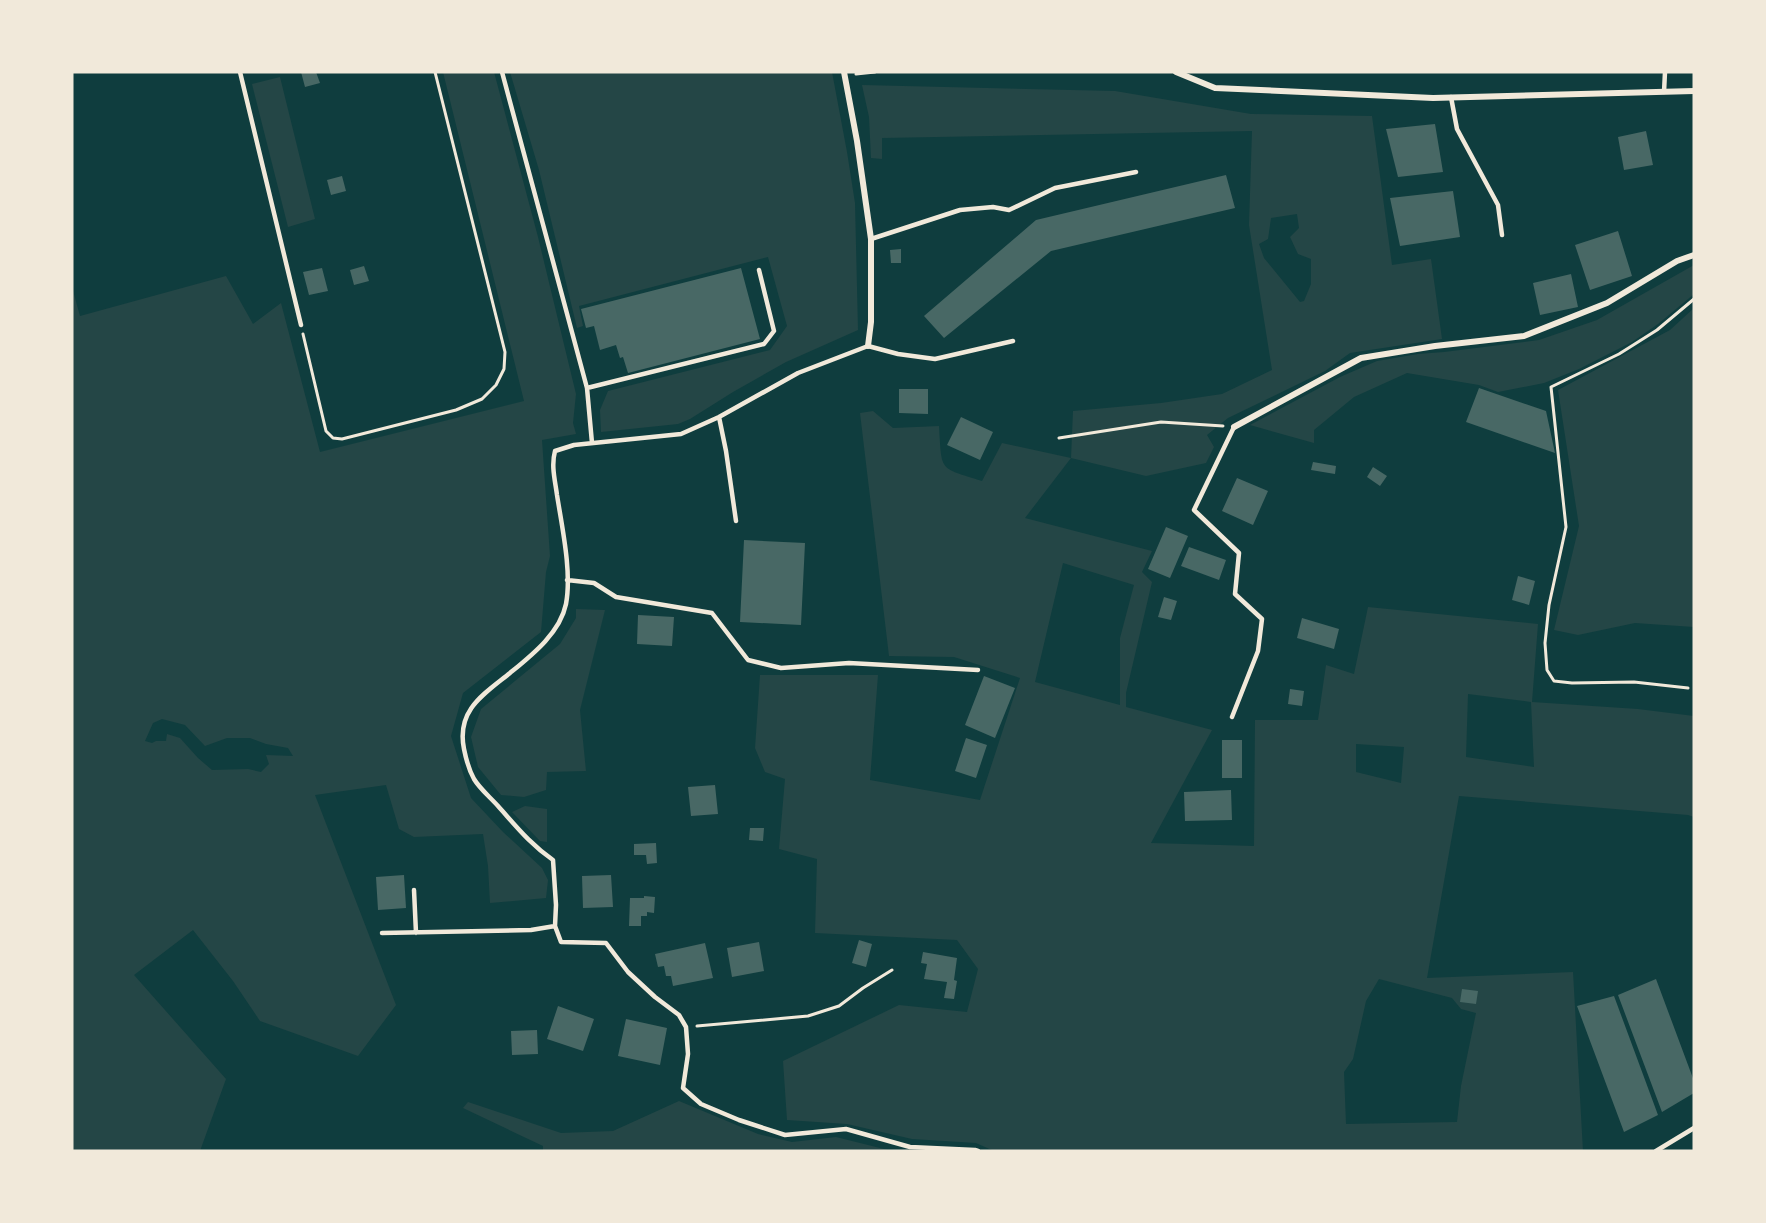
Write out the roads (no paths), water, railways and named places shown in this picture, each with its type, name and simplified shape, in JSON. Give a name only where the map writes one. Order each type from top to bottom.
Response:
[{"type":"street","points":[[1176,72],[1215,88],[1451,98],[1694,91]]},
{"type":"street","points":[[845,74],[871,240],[871,322],[868,346]]},
{"type":"street","points":[[1234,427],[1360,358],[1435,346],[1524,336],[1606,303],[1677,261],[1694,255]]},
{"type":"lane","points":[[240,72],[301,325]]},
{"type":"lane","points":[[502,72],[587,388],[592,443]]},
{"type":"lane","points":[[1664,92],[1665,72]]},
{"type":"lane","points":[[1451,98],[1457,129],[1498,206],[1502,235]]},
{"type":"lane","points":[[871,240],[960,210],[993,207],[1009,210],[1055,188],[1136,172]]},
{"type":"lane","points":[[587,388],[764,344],[774,331],[759,270]]},
{"type":"lane","points":[[978,1151],[975,1149],[910,1147],[846,1129],[785,1135],[701,1104],[683,1088],[688,1053],[687,1027],[679,1015],[628,972],[606,943],[561,942],[555,926],[553,860],[522,835],[473,778],[462,739],[470,709],[478,698],[547,638],[559,622],[566,604],[564,540],[553,465],[555,451],[564,447],[592,443],[681,434],[719,417],[798,373],[868,346],[898,354],[935,359],[1013,341]]},
{"type":"lane","points":[[719,417],[734,495],[736,521]]},
{"type":"lane","points":[[1232,717],[1258,651],[1262,619],[1235,594],[1239,553],[1194,510],[1234,427]]},
{"type":"lane","points":[[567,580],[594,583],[616,597],[711,613],[748,660],[782,668],[849,663],[978,669]]},
{"type":"lane","points":[[414,890],[416,933]]},
{"type":"lane","points":[[382,933],[531,930],[555,926]]},
{"type":"lane","points":[[1656,1151],[1694,1128]]}]
